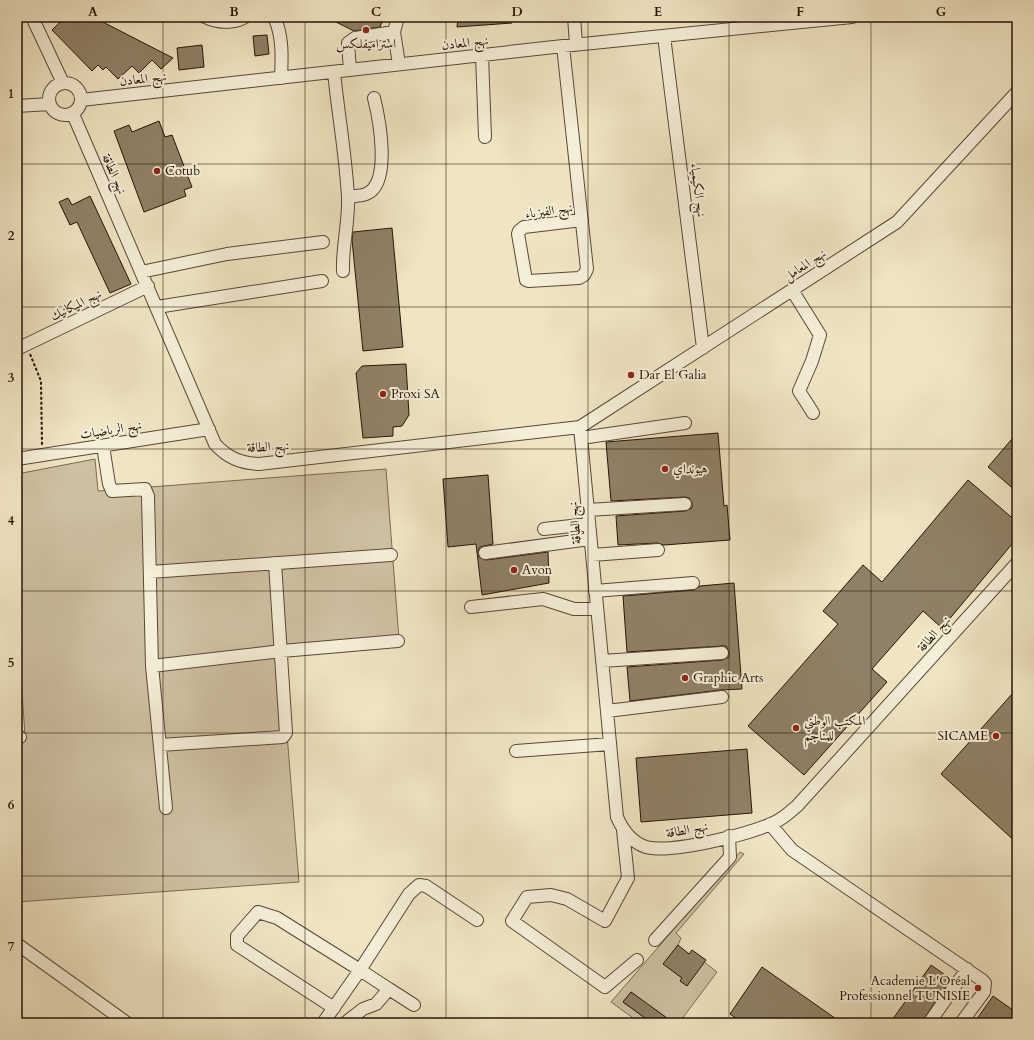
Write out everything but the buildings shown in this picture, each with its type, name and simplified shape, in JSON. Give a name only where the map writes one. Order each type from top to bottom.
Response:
[{"type":"street","points":[[32,17],[63,83]]},
{"type":"street","points":[[205,17],[224,22],[240,20],[245,17]]},
{"type":"street","points":[[274,17],[278,25],[282,59],[281,78]]},
{"type":"street","points":[[398,17],[394,32],[398,64]]},
{"type":"street","points":[[574,17],[576,44]]},
{"type":"street","name":"نهج المعادن","points":[[81,100],[576,44],[852,17]]},
{"type":"street","points":[[350,70],[348,43],[350,40],[394,32]]},
{"type":"street","name":"نهج الكيمياء","points":[[664,36],[703,348]]},
{"type":"street","name":"نهج الفيزياء","points":[[563,46],[582,220],[587,269],[584,275],[579,278],[529,282],[526,280],[518,234],[519,230],[524,227],[582,220]]},
{"type":"street","points":[[482,55],[485,137]]},
{"type":"street","points":[[334,72],[348,197],[347,224],[342,252],[343,271]]},
{"type":"street","points":[[63,83],[74,86],[79,90],[81,100],[77,111],[64,116],[59,115],[54,111],[49,99],[53,89],[63,83]]},
{"type":"street","name":"نهج المعامل","points":[[580,432],[703,348],[906,214],[1017,92]]},
{"type":"street","points":[[348,197],[367,194],[375,188],[381,171],[381,128],[374,98]]},
{"type":"street","points":[[17,106],[50,104]]},
{"type":"street","name":"نهج الطاقة","points":[[72,114],[148,286],[215,444],[222,452],[243,463],[259,464],[580,432],[617,817],[623,830],[633,840],[646,847],[661,849],[676,848],[756,830],[770,824],[797,806],[1017,563]]},
{"type":"street","points":[[141,272],[227,254],[323,242]]},
{"type":"street","points":[[157,307],[322,280]]},
{"type":"street","name":"نهج الميكانيك","points":[[21,347],[148,286]]},
{"type":"street","points":[[792,290],[820,335],[812,361],[799,391],[813,412]]},
{"type":"street","points":[[580,432],[685,423]]},
{"type":"street","name":"نهج الرياضيات","points":[[17,459],[209,429]]},
{"type":"street","points":[[103,446],[109,484],[112,491],[145,488],[148,496],[152,666],[166,808]]},
{"type":"street","points":[[588,510],[685,504]]},
{"type":"street","points":[[544,529],[589,524]]},
{"type":"street","points":[[485,552],[590,539]]},
{"type":"street","points":[[592,555],[658,550]]},
{"type":"street","points":[[150,572],[391,555]]},
{"type":"street","points":[[160,745],[283,737],[286,733],[287,725],[275,563]]},
{"type":"street","points":[[595,591],[693,583]]},
{"type":"street","points":[[470,607],[543,599],[574,609],[597,609]]},
{"type":"street","points":[[152,666],[282,651],[398,641]]},
{"type":"street","points":[[602,661],[722,653]]},
{"type":"street","points":[[607,711],[722,697]]},
{"type":"street","points":[[516,751],[610,744]]},
{"type":"street","points":[[770,824],[792,850],[982,980],[985,987],[961,1023]]},
{"type":"street","points":[[623,830],[628,878],[606,921],[567,899],[551,895],[527,897],[512,921],[605,987],[637,960]]},
{"type":"street","points":[[655,940],[730,857],[729,836]]},
{"type":"street","points":[[322,1023],[360,970],[409,894],[419,885],[426,886],[477,920]]},
{"type":"street","points":[[334,1008],[237,946],[237,936],[258,912],[277,918],[414,1005]]},
{"type":"street","points":[[17,944],[127,1023]]},
{"type":"street","points":[[929,1023],[966,969]]},
{"type":"street","points":[[345,1023],[362,1009],[376,1004],[389,989]]},
{"type":"path","points":[[21,347],[41,381],[42,455]]},
{"type":"shaded area","points":[[95,459],[98,491],[386,469],[399,639],[280,648],[299,882],[17,902],[17,770],[19,770],[17,744],[25,735],[17,622],[17,474]]},
{"type":"shaded area","points":[[740,852],[744,854],[676,933],[681,938],[678,945],[664,964],[682,978],[704,962],[717,972],[679,1023],[672,1023],[631,992],[623,1002],[652,1023],[640,1023],[611,1002]]},
{"type":"place","name":"استراميفلكس","points":[[366,30]]},
{"type":"place","name":"Cotub","points":[[157,171]]},
{"type":"place","name":"Dar El Galia","points":[[631,375]]},
{"type":"place","name":"Proxi SA","points":[[383,394]]},
{"type":"place","name":"هيونداي","points":[[665,469]]},
{"type":"place","name":"Avon","points":[[514,570]]},
{"type":"place","name":"Graphic Arts","points":[[685,678]]},
{"type":"place","name":"المكتب الوطني للمناجم","points":[[796,728]]},
{"type":"place","name":"SICAME","points":[[996,736]]},
{"type":"place","name":"Academie L'Oréal Professionnel TUNISIE","points":[[978,988]]}]
